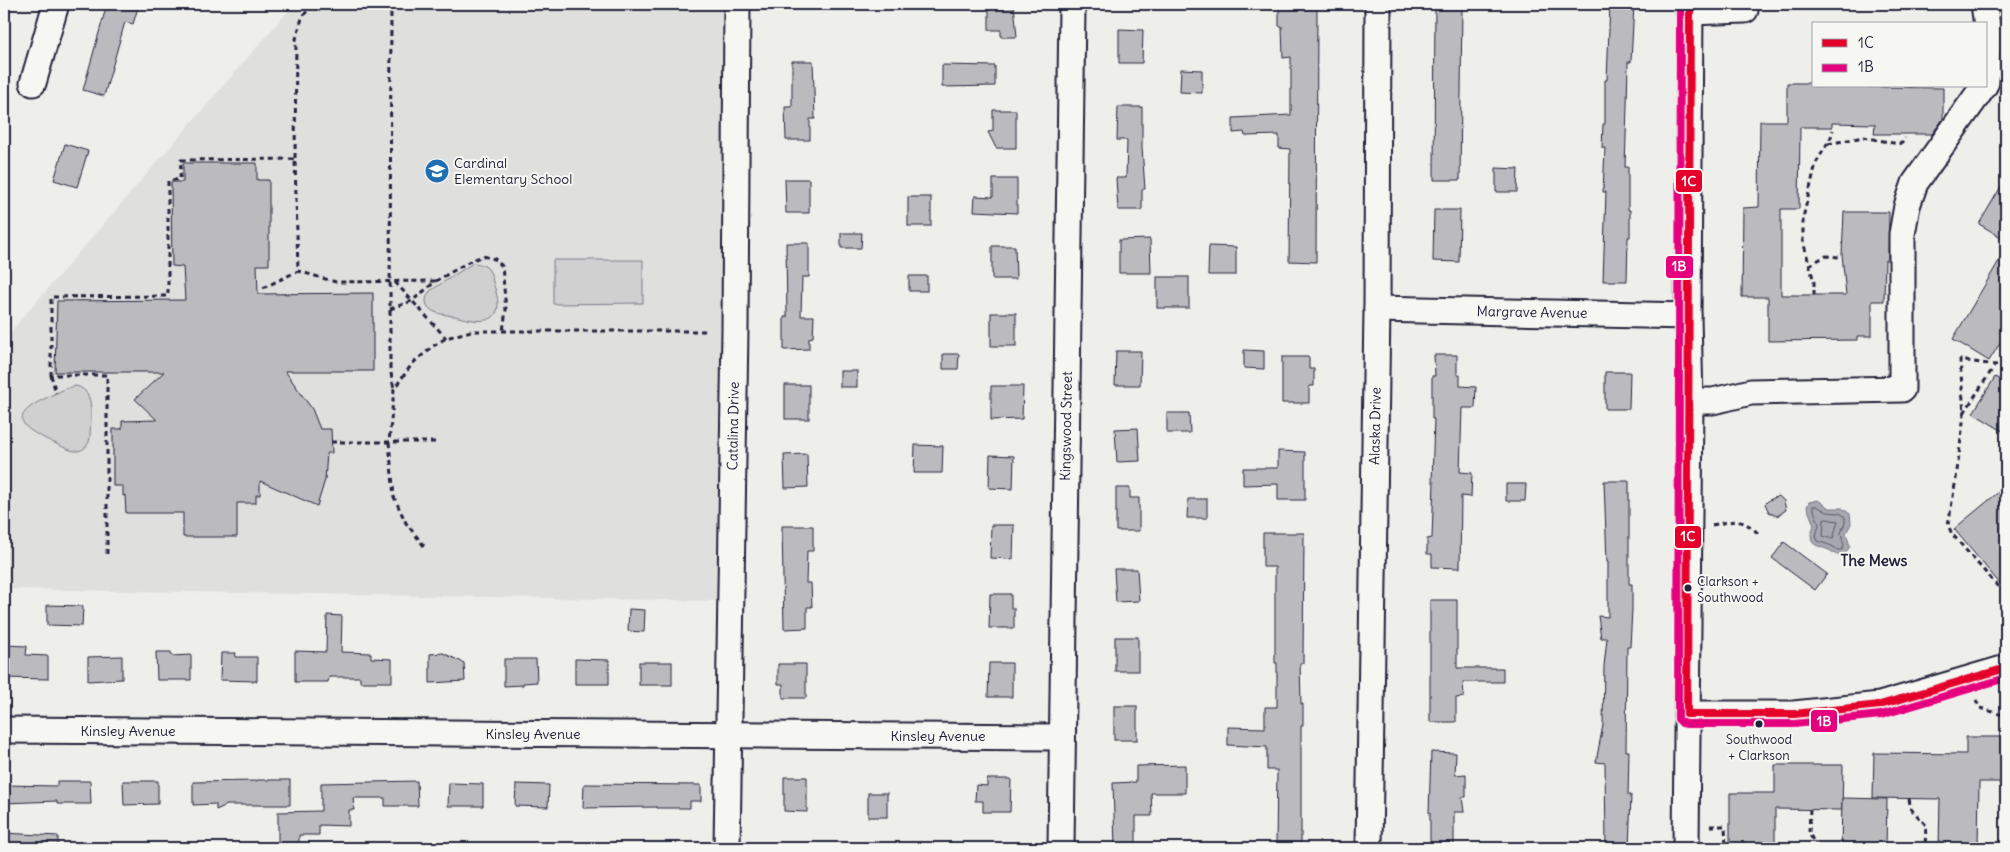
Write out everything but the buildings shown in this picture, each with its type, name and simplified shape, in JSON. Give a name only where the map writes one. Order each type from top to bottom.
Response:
[{"type":"street","points":[[32,84],[56,4]]},
{"type":"street","name":"Catalina Drive","points":[[727,848],[727,735],[735,336],[737,4]]},
{"type":"street","name":"Kingswood Street","points":[[1061,848],[1071,4]]},
{"type":"street","name":"Alaska Drive","points":[[1369,848],[1377,308],[1378,4]]},
{"type":"street","points":[[1686,848],[1690,401],[1688,316],[1690,8],[1745,10],[1745,4]]},
{"type":"street","points":[[1984,4],[1986,22]]},
{"type":"street","points":[[1690,401],[1713,401],[1751,392],[1902,390],[1902,234],[1907,206],[1915,183],[1983,88]]},
{"type":"street","name":"Margrave Avenue","points":[[1377,308],[1688,316]]},
{"type":"street","points":[[1686,714],[1794,714],[1880,705],[2006,668]]},
{"type":"street","name":"Kinsley Avenue","points":[[4,730],[1062,737]]},
{"type":"path","points":[[298,271],[295,159],[296,39],[302,18],[312,4]]},
{"type":"path","points":[[391,4],[390,368],[394,389],[389,442],[394,497],[406,523],[424,546]]},
{"type":"path","points":[[1814,295],[1814,282],[1803,241],[1803,218],[1816,163],[1833,130]]},
{"type":"path","points":[[1827,144],[1839,143],[1856,137],[1898,144],[1902,143],[1905,138]]},
{"type":"path","points":[[56,393],[51,375],[51,297],[168,296],[168,182],[180,179],[180,160],[295,159]]},
{"type":"path","points":[[390,309],[412,301],[436,282],[470,261],[483,256],[496,258],[502,266],[506,310],[503,331]]},
{"type":"path","points":[[1809,265],[1826,256],[1839,257]]},
{"type":"path","points":[[263,288],[298,271],[336,282],[436,282]]},
{"type":"path","points":[[395,282],[446,338]]},
{"type":"path","points":[[394,389],[417,359],[446,338],[471,332],[708,331]]},
{"type":"path","points":[[2006,364],[1995,365],[1960,360],[1964,414],[1948,525],[1952,534],[2006,596]]},
{"type":"path","points":[[1964,414],[1995,365]]},
{"type":"path","points":[[51,375],[107,375],[107,554]]},
{"type":"path","points":[[331,442],[436,442]]},
{"type":"path","points":[[1712,525],[1742,521],[1761,536]]},
{"type":"path","points":[[1975,698],[1980,708],[2006,716]]},
{"type":"path","points":[[2000,782],[2006,796]]},
{"type":"path","points":[[1909,799],[1911,809],[1926,825],[1925,848]]},
{"type":"path","points":[[1810,809],[1809,833],[1817,848]]},
{"type":"path","points":[[1710,826],[1726,826],[1726,848]]},
{"type":"shaded area","name":"Cardinal Elementary School","points":[[294,4],[728,4],[720,601],[4,589],[4,339]]},
{"type":"shaded area","points":[[553,260],[643,260],[643,303],[553,304]]},
{"type":"shaded area","points":[[473,263],[485,266],[491,274],[498,301],[497,312],[493,317],[488,320],[474,320],[441,314],[429,308],[426,300],[430,291]]},
{"type":"shaded area","points":[[76,386],[83,389],[87,394],[91,408],[89,442],[83,449],[78,451],[65,448],[42,437],[27,428],[22,418],[25,412],[32,406],[60,391]]},
{"type":"water","points":[[1818,500],[1829,508],[1842,508],[1850,514],[1851,524],[1846,533],[1850,546],[1845,554],[1838,556],[1812,541],[1814,525],[1807,507],[1809,502]]},
{"type":"transit line","name":"1B","points":[[1680,4],[1678,719],[1682,723],[1687,724],[1794,724],[1881,715],[2006,678]]},
{"type":"transit line","name":"1C","points":[[1687,714],[1690,4]]},
{"type":"transit line","name":"1C","points":[[1687,714],[1794,714],[1880,705],[2006,668]]},
{"type":"place","name":"Cardinal Elementary School","points":[[437,171]]},
{"type":"place","name":"Clarkson + Southwood","points":[[1688,588]]},
{"type":"place","name":"Southwood + Clarkson","points":[[1759,724]]},
{"type":"district","name":"The Mews","points":[[1874,560]]}]
